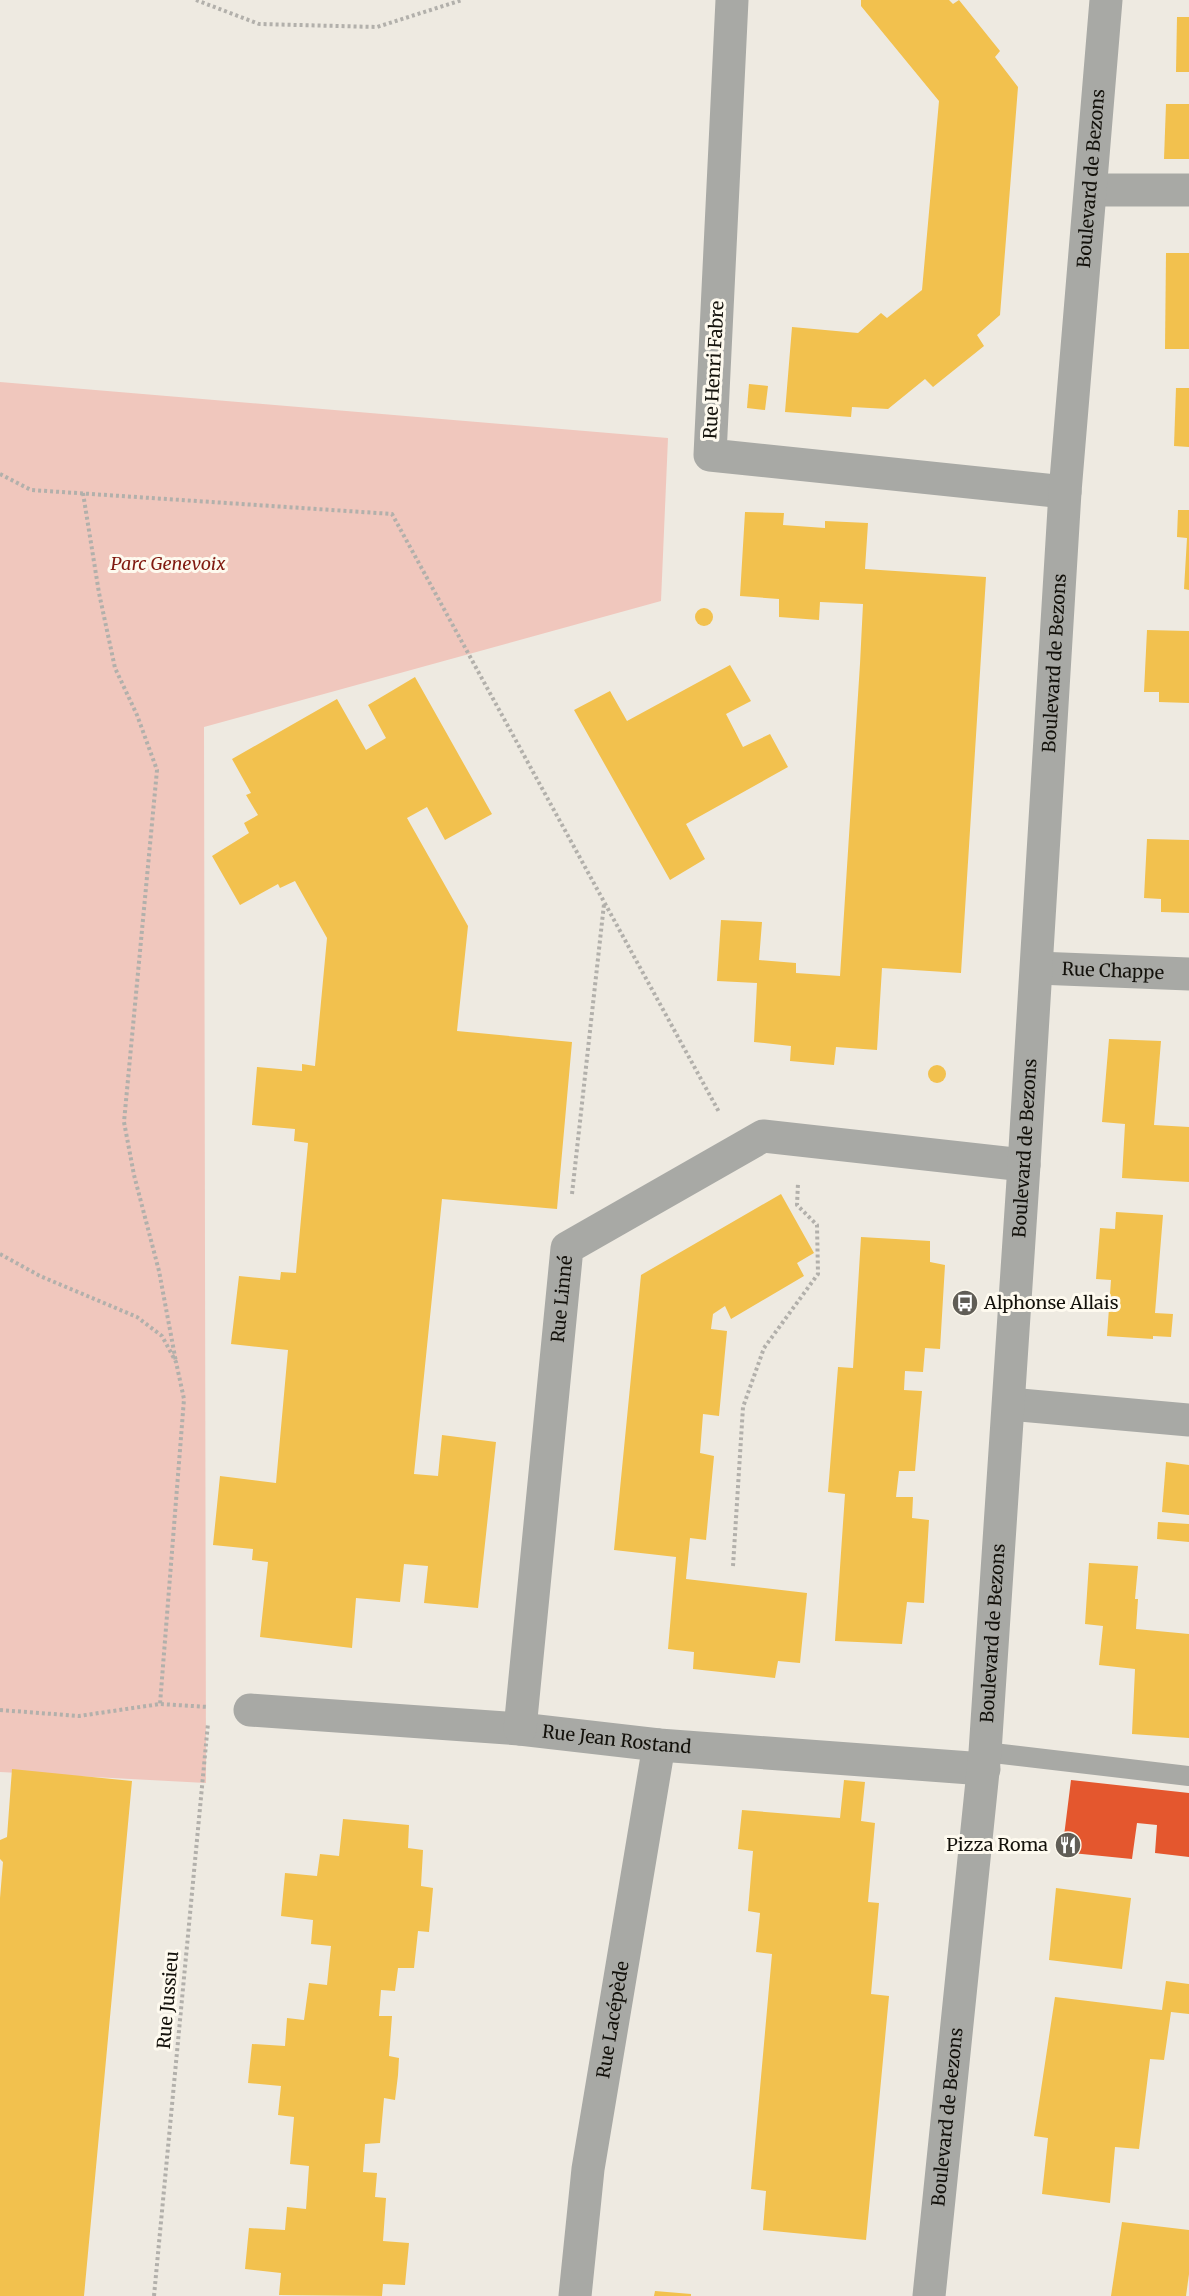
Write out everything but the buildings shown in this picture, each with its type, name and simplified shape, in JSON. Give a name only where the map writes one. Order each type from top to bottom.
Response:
[{"type":"street","name":"Rue Henri Fabre","points":[[732,0],[710,455],[1065,492]]},
{"type":"street","name":"Boulevard de Bezons","points":[[929,2296],[984,1760],[1037,968],[1065,492],[1106,0]]},
{"type":"street","points":[[1091,190],[1189,190]]},
{"type":"street","name":"Rue Chappe","points":[[1037,968],[1189,974]]},
{"type":"street","points":[[751,1143],[800,1139],[1024,1165]]},
{"type":"street","name":"Rue Linné","points":[[520,1729],[567,1248],[751,1143]]},
{"type":"street","points":[[1009,1404],[1189,1420]]},
{"type":"street","name":"Rue Jean Rostand","points":[[250,1710],[520,1729],[659,1745],[984,1760]]},
{"type":"street","name":"Rue Lacépède","points":[[575,2296],[588,2169],[659,1745]]},
{"type":"lane","points":[[984,1760],[1189,1776]]},
{"type":"path","points":[[196,0],[259,24],[377,27],[462,0]]},
{"type":"path","points":[[0,474],[31,490],[392,514],[604,903],[751,1143]]},
{"type":"path","points":[[83,493],[99,593],[115,668],[137,715],[157,770],[124,1122],[134,1175],[159,1271],[184,1399],[160,1704]]},
{"type":"path","points":[[567,1248],[604,903]]},
{"type":"path","points":[[733,1566],[743,1407],[764,1348],[818,1274],[817,1225],[797,1205],[800,1139]]},
{"type":"path","points":[[0,1254],[40,1276],[137,1317],[162,1336],[176,1362]]},
{"type":"path","points":[[0,1710],[79,1716],[160,1704],[250,1710]]},
{"type":"path","name":"Rue Jussieu","points":[[154,2296],[209,1707]]},
{"type":"green space","name":"Parc Genevoix","points":[[0,382],[668,438],[661,601],[204,727],[206,1783],[0,1772]]},
{"type":"place","name":"Alphonse Allais","points":[[965,1303]]},
{"type":"place","name":"Pizza Roma","points":[[1068,1845]]}]
